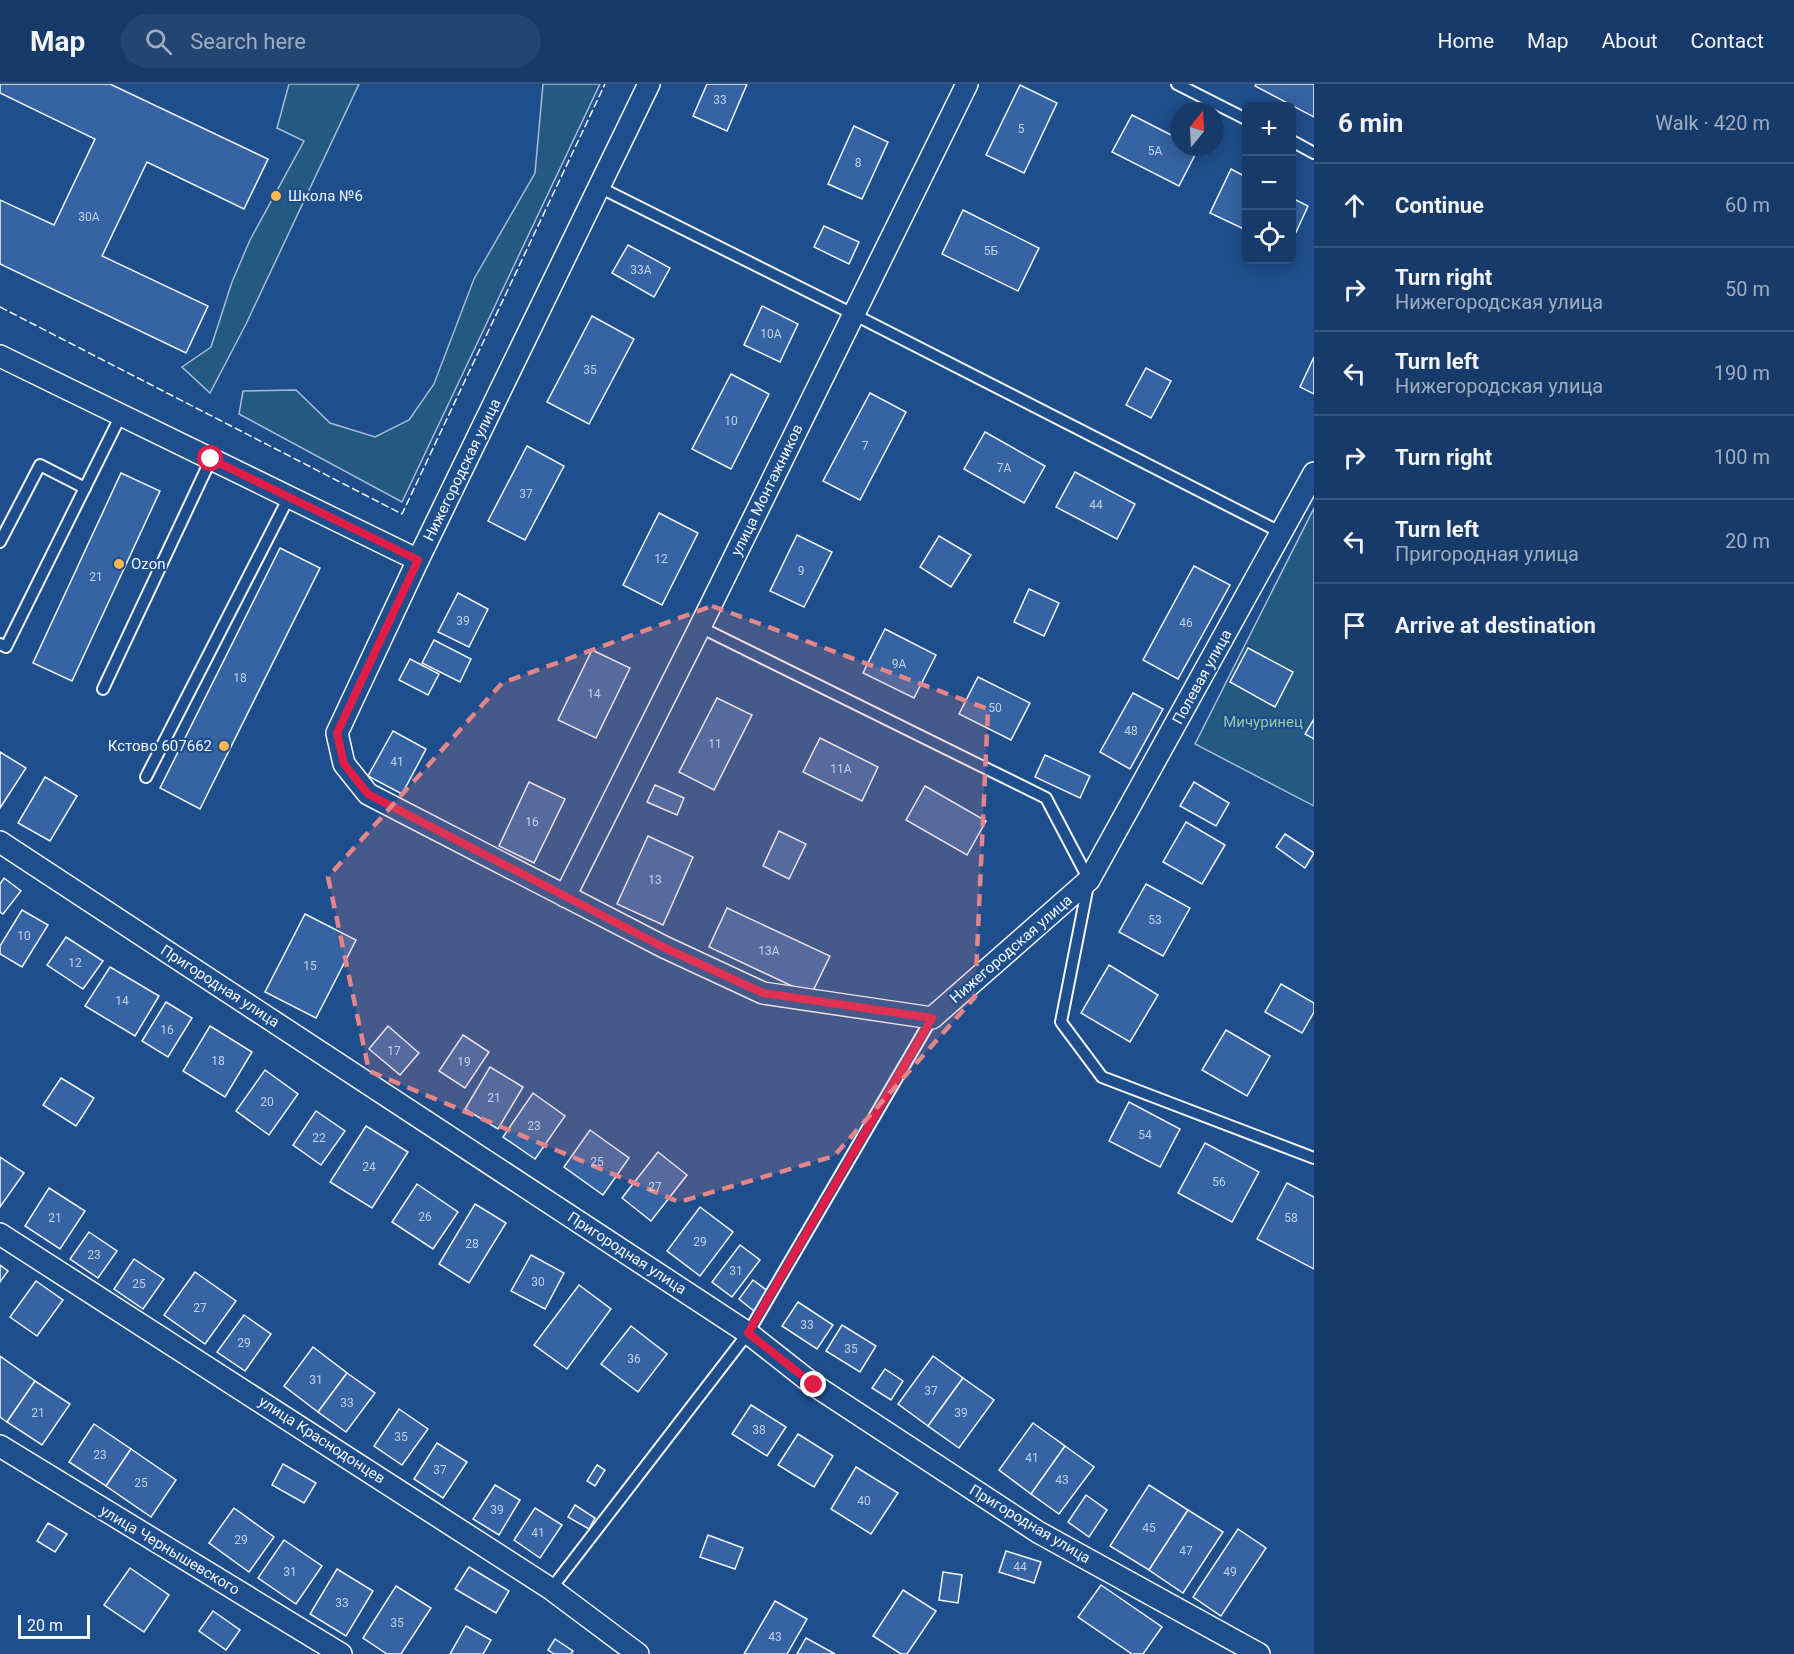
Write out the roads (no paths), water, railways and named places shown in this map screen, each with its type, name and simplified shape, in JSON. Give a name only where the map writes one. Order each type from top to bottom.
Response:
[{"type":"street","name":"Нижегородская улица","points":[[649,84],[418,560],[337,733],[344,764],[368,794],[663,947],[763,993],[932,1018],[1089,880]]},
{"type":"street","name":"улица Монтажников","points":[[565,896],[967,84]]},
{"type":"street","points":[[0,357],[418,560]]},
{"type":"street","name":"Полевая улица","points":[[1089,880],[1314,473]]},
{"type":"street","name":"Пригородная улица","points":[[0,842],[748,1333],[814,1385],[1038,1532],[1259,1654]]},
{"type":"street","name":"улица Краснодонцев","points":[[0,1234],[551,1589],[638,1654]]},
{"type":"street","name":"улица Чернышевского","points":[[0,1446],[341,1654]]},
{"type":"lane","points":[[1177,84],[1242,117]]},
{"type":"lane","points":[[1296,143],[1314,153]]},
{"type":"lane","points":[[599,187],[1282,533]]},
{"type":"lane","points":[[0,644],[6,647],[121,415]]},
{"type":"lane","points":[[103,689],[211,459]]},
{"type":"lane","points":[[0,542],[40,465],[85,488]]},
{"type":"lane","points":[[146,777],[289,497]]},
{"type":"lane","points":[[700,627],[1046,798],[1089,880],[1061,1022],[1102,1077],[1314,1158]]},
{"type":"lane","points":[[551,1589],[748,1333],[932,1018]]},
{"type":"place","name":"Школа №6","points":[[276,196]]},
{"type":"place","name":"Ozon","points":[[119,564]]},
{"type":"place","name":"Кстово 607662","points":[[224,746]]},
{"type":"park label","name":"Мичуринец","points":[[1263,722]]}]
